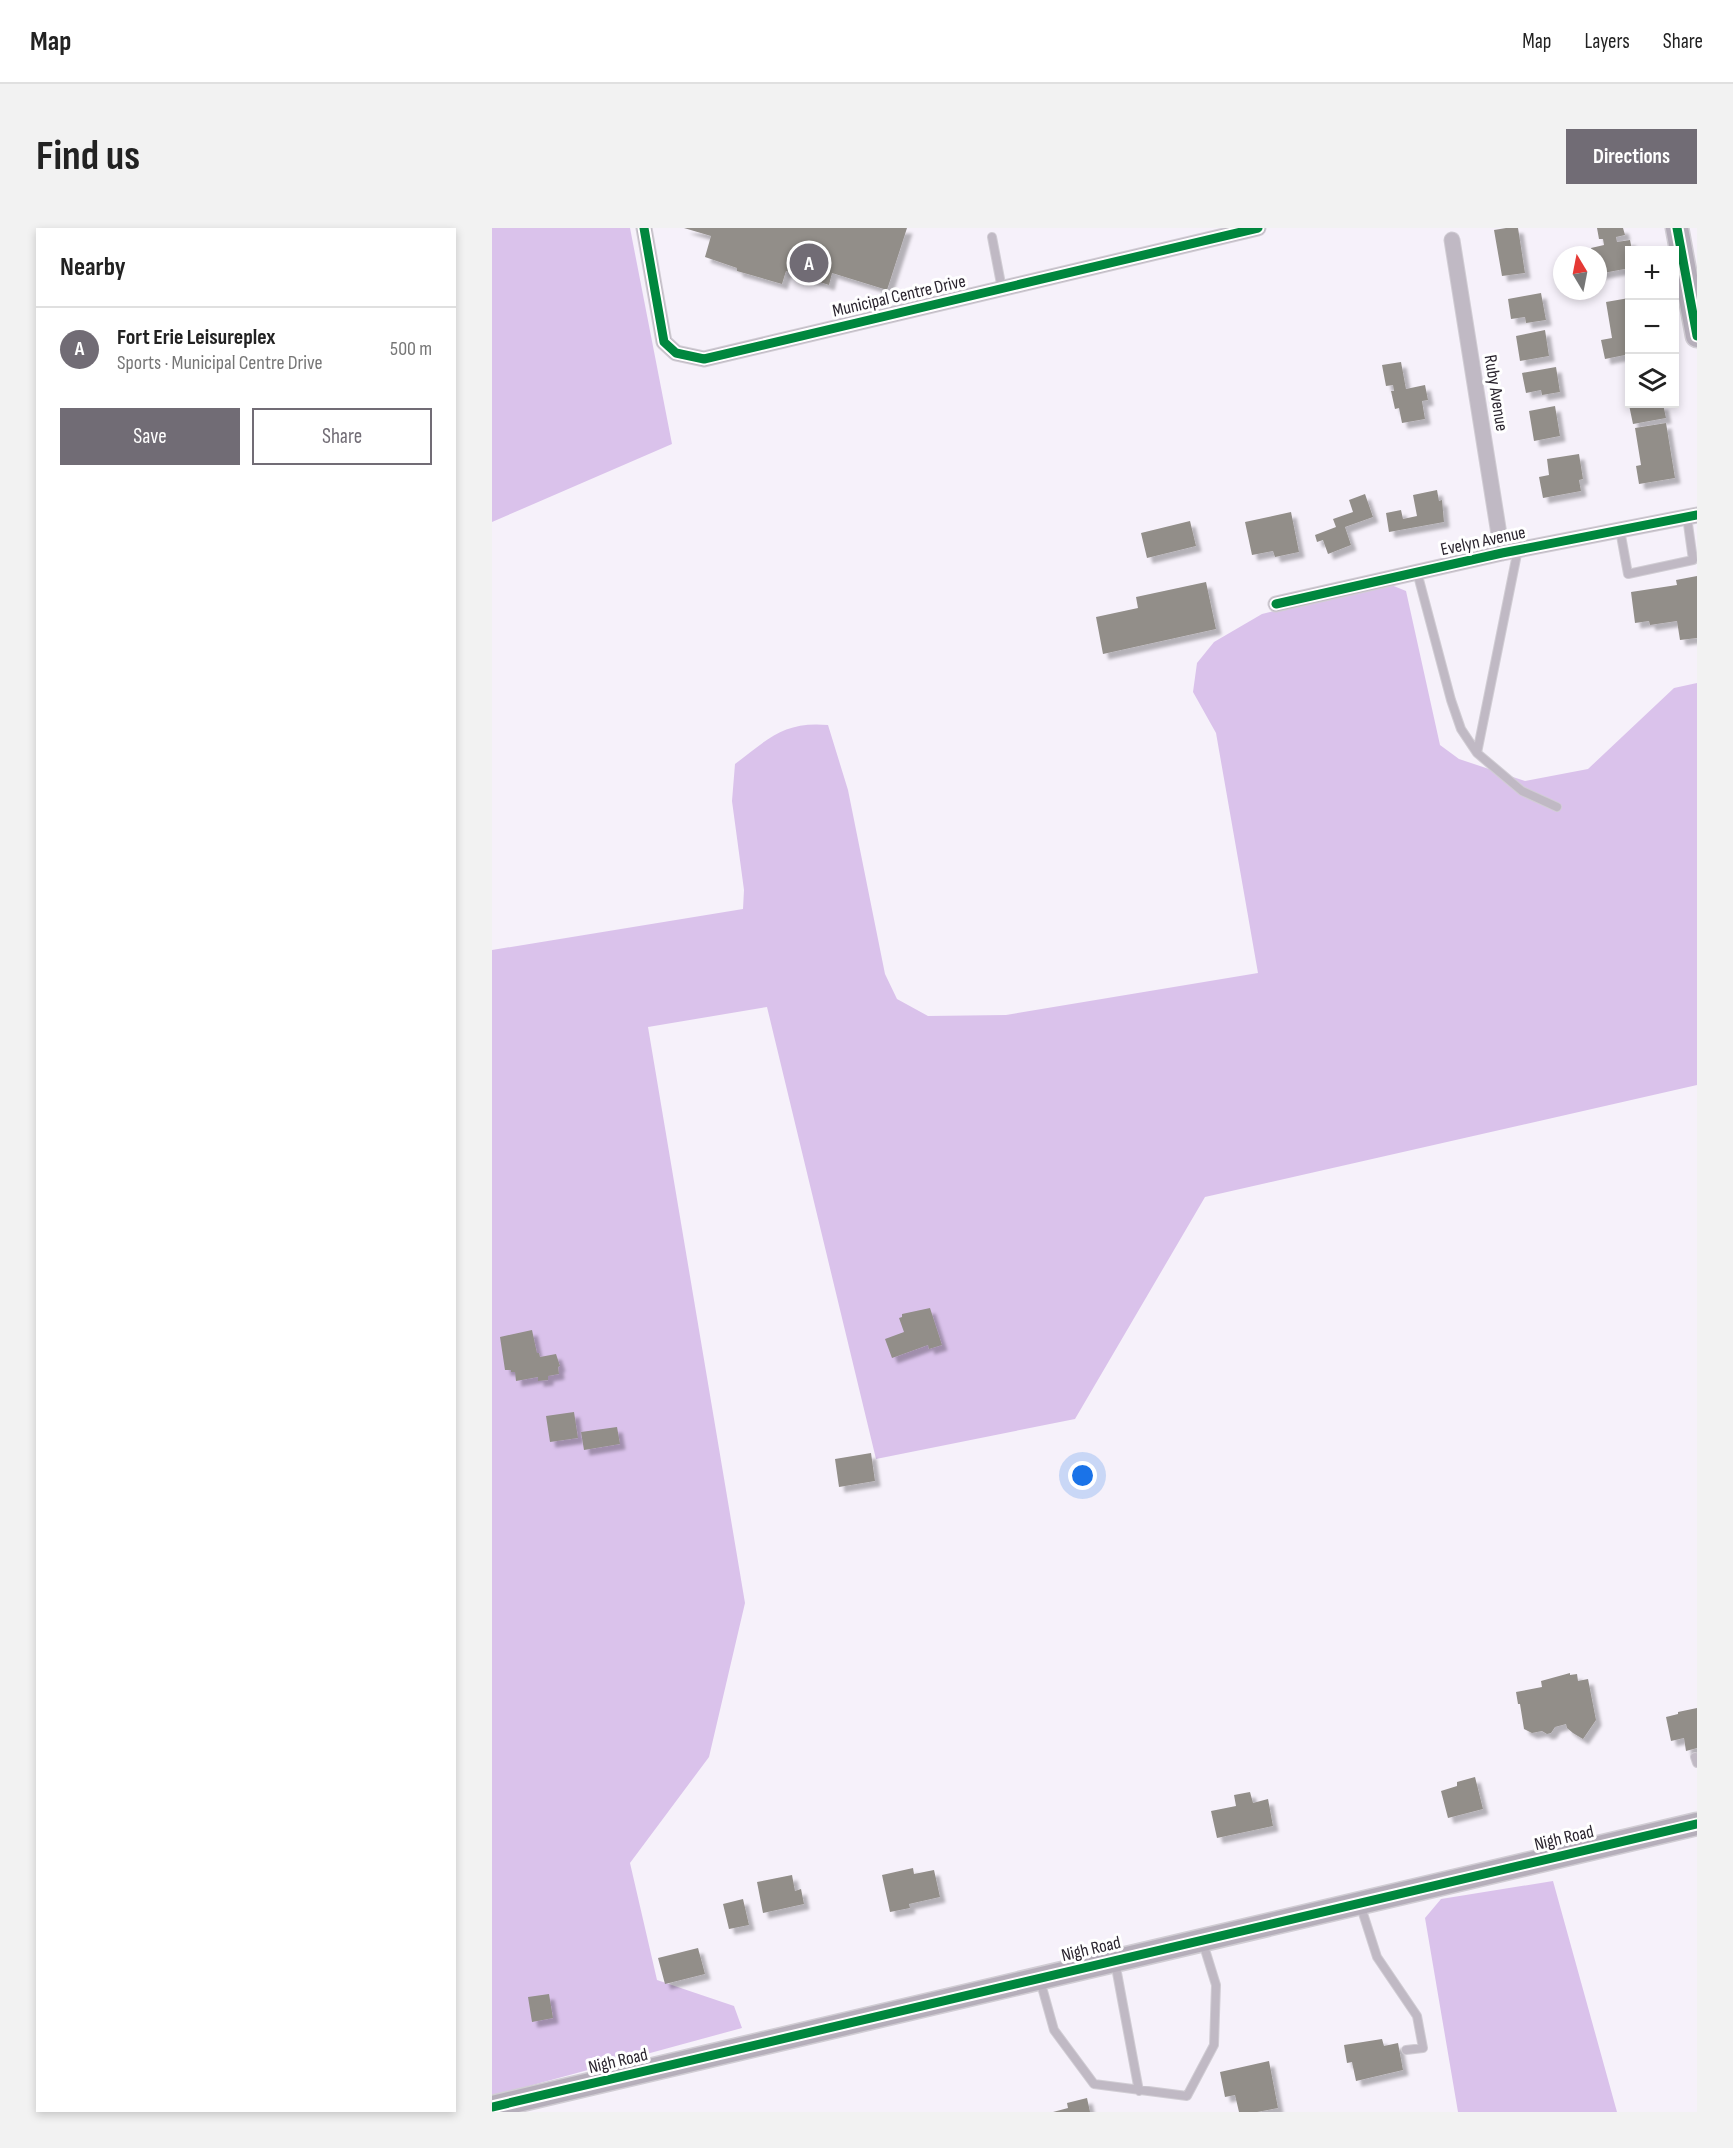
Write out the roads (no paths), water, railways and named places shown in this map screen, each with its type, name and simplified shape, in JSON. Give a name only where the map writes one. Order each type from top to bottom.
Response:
[{"type":"street","name":"Municipal Centre Drive","points":[[644,228],[664,342],[676,353],[704,359],[1258,228]]},
{"type":"street","points":[[1677,228],[1697,336]]},
{"type":"street","name":"Ruby Avenue","points":[[1452,240],[1502,553]]},
{"type":"street","name":"Evelyn Avenue","points":[[1276,604],[1518,549],[1692,516]]},
{"type":"street","name":"Nigh Road","points":[[492,2107],[1697,1824]]},
{"type":"lane","points":[[992,237],[1002,289]]},
{"type":"lane","points":[[1620,530],[1628,574],[1693,560],[1692,516]]},
{"type":"lane","points":[[1477,753],[1518,549]]},
{"type":"lane","points":[[1417,572],[1451,700],[1461,729],[1477,753],[1522,791],[1557,807]]},
{"type":"lane","points":[[1359,1903],[1377,1957],[1417,2016],[1423,2048],[1406,2050]]},
{"type":"lane","points":[[1040,1978],[1054,2030],[1094,2084],[1187,2096],[1214,2046],[1216,1985],[1202,1940]]},
{"type":"lane","points":[[1115,1961],[1139,2091]]},
{"type":"place","name":"Fort Erie Leisureplex","points":[[809,263]]}]
